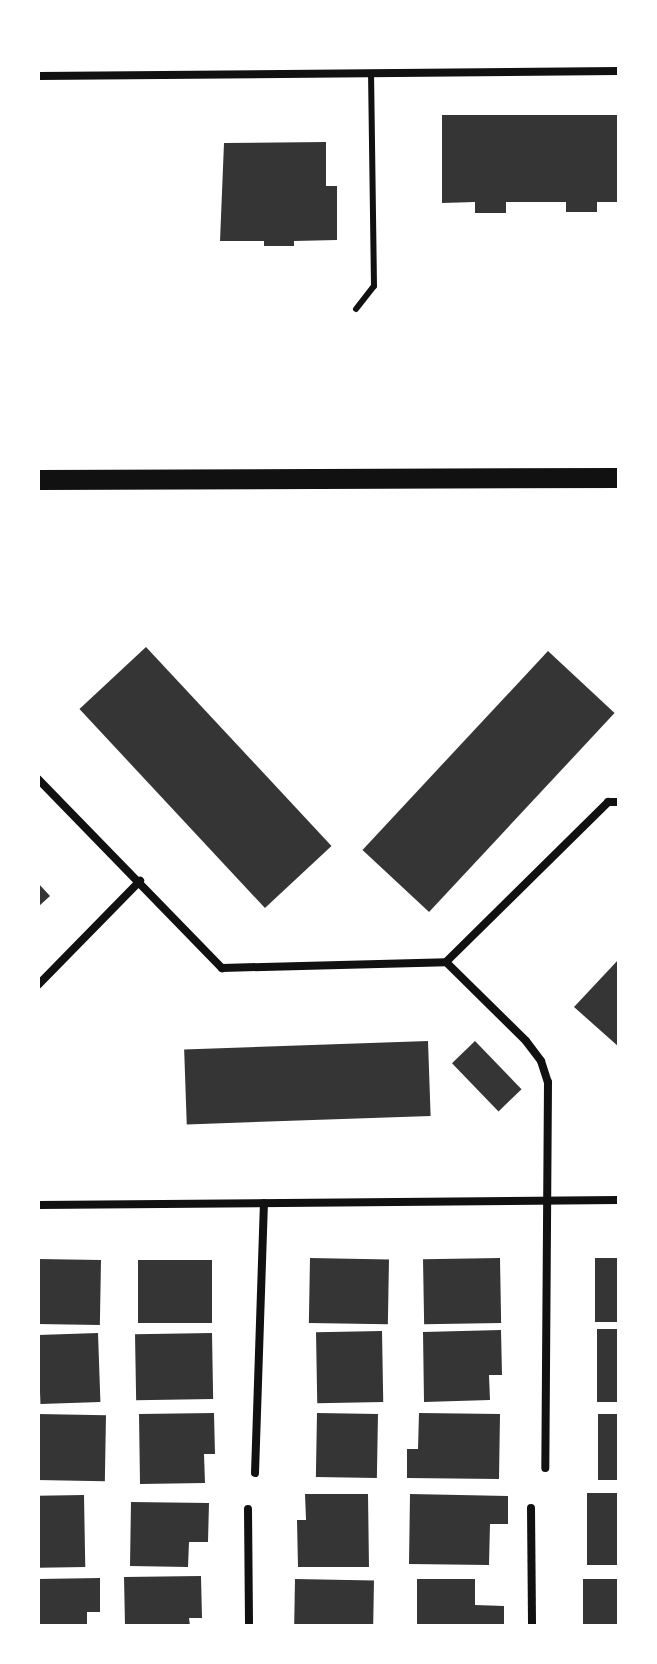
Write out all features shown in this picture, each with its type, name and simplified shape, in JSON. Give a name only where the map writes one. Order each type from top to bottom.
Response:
[{"type":"main road","points":[[38,480],[619,478]]},
{"type":"street","points":[[38,76],[619,71]]},
{"type":"street","points":[[38,779],[222,968],[446,962],[608,802],[619,802]]},
{"type":"street","points":[[38,985],[140,881]]},
{"type":"street","points":[[446,962],[526,1041],[541,1061],[548,1082],[545,1468]]},
{"type":"street","points":[[38,1205],[619,1200]]},
{"type":"street","points":[[255,1473],[264,1203]]},
{"type":"street","points":[[531,1508],[532,1626]]},
{"type":"street","points":[[248,1509],[249,1626]]},
{"type":"lane","points":[[356,309],[374,286],[371,73]]},
{"type":"building","points":[[442,115],[619,115],[619,202],[597,202],[597,212],[566,212],[566,202],[506,202],[506,213],[475,213],[475,202],[442,203]]},
{"type":"building","points":[[326,142],[326,186],[337,186],[337,240],[294,241],[294,246],[264,246],[264,241],[220,241],[224,143]]},
{"type":"building","points":[[146,647],[332,846],[265,908],[79,709]]},
{"type":"building","points":[[548,651],[615,713],[429,912],[362,850]]},
{"type":"building","points":[[38,883],[50,896],[38,907]]},
{"type":"building","points":[[619,959],[619,1047],[574,1007]]},
{"type":"building","points":[[428,1041],[431,1116],[187,1124],[184,1050]]},
{"type":"building","points":[[475,1041],[522,1089],[499,1111],[452,1063]]},
{"type":"building","points":[[310,1258],[389,1259],[388,1324],[309,1323]]},
{"type":"building","points":[[500,1258],[501,1323],[424,1324],[423,1259]]},
{"type":"building","points":[[595,1258],[619,1258],[619,1322],[595,1322]]},
{"type":"building","points":[[38,1259],[101,1260],[100,1325],[38,1324]]},
{"type":"building","points":[[138,1260],[212,1260],[212,1323],[138,1323]]},
{"type":"building","points":[[597,1329],[619,1329],[619,1402],[597,1402]]},
{"type":"building","points":[[501,1330],[502,1375],[489,1375],[490,1400],[424,1402],[423,1332]]},
{"type":"building","points":[[382,1331],[383,1402],[317,1403],[316,1332]]},
{"type":"building","points":[[98,1333],[100,1402],[40,1404],[38,1335]]},
{"type":"building","points":[[212,1333],[213,1399],[136,1400],[135,1334]]},
{"type":"building","points":[[214,1413],[215,1454],[204,1454],[205,1483],[140,1484],[139,1414]]},
{"type":"building","points":[[317,1413],[378,1414],[377,1478],[316,1477]]},
{"type":"building","points":[[419,1413],[500,1414],[499,1479],[407,1478],[407,1449],[418,1449]]},
{"type":"building","points":[[38,1414],[106,1415],[105,1481],[38,1480]]},
{"type":"building","points":[[598,1414],[619,1414],[619,1480],[598,1480]]},
{"type":"building","points":[[587,1493],[619,1493],[619,1565],[587,1565]]},
{"type":"building","points":[[305,1494],[368,1494],[369,1567],[298,1567],[297,1520],[306,1520]]},
{"type":"building","points":[[410,1494],[508,1496],[508,1524],[490,1524],[489,1565],[409,1564]]},
{"type":"building","points":[[84,1495],[85,1567],[39,1568],[38,1496]]},
{"type":"building","points":[[131,1502],[209,1503],[208,1542],[189,1542],[188,1567],[130,1566]]},
{"type":"building","points":[[201,1576],[202,1618],[189,1618],[190,1626],[125,1626],[124,1577]]},
{"type":"building","points":[[100,1578],[100,1612],[87,1612],[87,1626],[38,1626],[38,1579]]},
{"type":"building","points":[[295,1579],[374,1580],[373,1626],[294,1626]]},
{"type":"building","points":[[417,1579],[475,1579],[475,1605],[504,1606],[504,1626],[417,1626]]},
{"type":"building","points":[[583,1579],[619,1579],[619,1626],[583,1626]]}]
